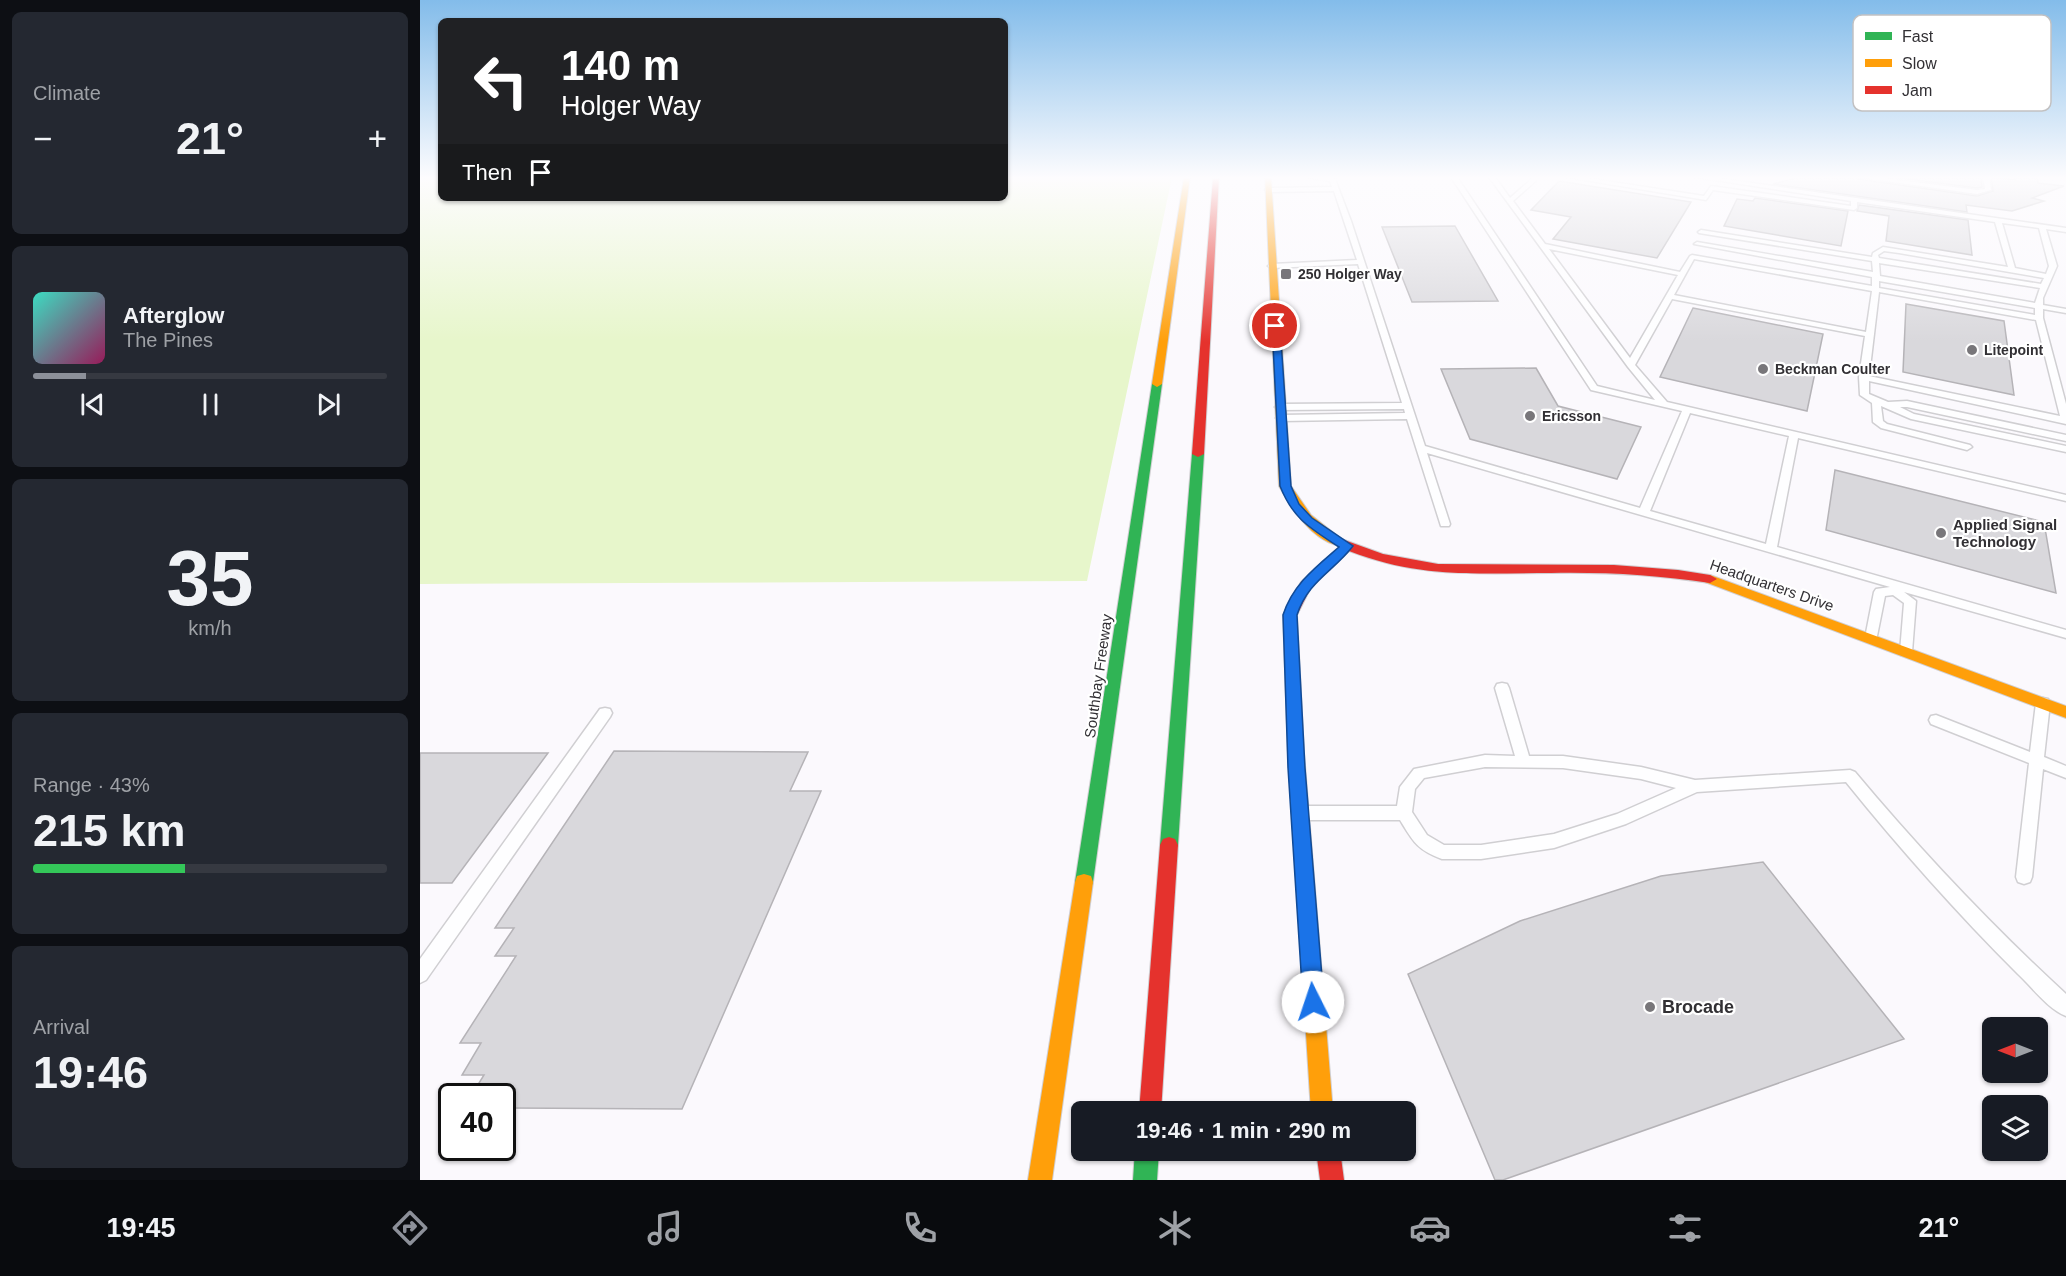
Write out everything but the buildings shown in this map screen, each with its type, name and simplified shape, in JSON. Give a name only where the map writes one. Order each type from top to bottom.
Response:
[{"type":"main road","name":"Southbay Freeway","points":[[1040,1180],[1179,232]]},
{"type":"main road","points":[[1151,1101],[1213,232]]},
{"type":"main road","name":"Headquarters Drive","points":[[1270,232],[1284,477],[1293,505],[1308,521],[1347,546],[1397,564],[1424,569],[1668,570],[1710,579],[2066,712]]},
{"type":"main road","points":[[1322,1101],[1299,813],[1290,615],[1295,600],[1305,585],[1347,546]]},
{"type":"main road","points":[[1145,1180],[1146,1161]]},
{"type":"main road","points":[[1329,1161],[1332,1180]]},
{"type":"lane","points":[[1350,232],[1445,524]]},
{"type":"lane","points":[[1491,232],[1594,388],[2066,498]]},
{"type":"lane","points":[[1533,232],[1631,365],[1664,404]]},
{"type":"lane","points":[[1701,232],[2044,287]]},
{"type":"lane","points":[[2001,232],[2012,270]]},
{"type":"lane","points":[[1863,377],[2066,420],[2039,318],[2039,302],[2053,266],[2043,232]]},
{"type":"lane","points":[[1697,243],[2039,302],[2066,303]]},
{"type":"lane","points":[[1543,246],[1682,274]]},
{"type":"lane","points":[[2048,276],[1883,249],[1875,254],[1875,289],[1871,335],[1863,377],[1864,395],[1911,416],[2066,449]]},
{"type":"lane","points":[[1631,365],[1692,257],[2039,318]]},
{"type":"lane","points":[[1272,262],[1360,259]]},
{"type":"lane","points":[[1670,296],[1871,335]]},
{"type":"lane","points":[[2039,302],[2066,311]]},
{"type":"lane","points":[[1876,402],[1878,422],[1884,426],[1967,447]]},
{"type":"lane","points":[[1888,405],[1907,404],[2066,438]]},
{"type":"lane","points":[[1644,512],[1687,410]]},
{"type":"lane","points":[[1280,412],[1408,411]]},
{"type":"lane","points":[[1771,549],[1794,435]]},
{"type":"lane","points":[[1420,448],[1771,549],[1895,588],[2066,634]]},
{"type":"lane","points":[[1871,638],[1880,592],[1895,588]]},
{"type":"lane","points":[[1895,588],[1910,601],[1906,651]]},
{"type":"lane","points":[[1502,688],[1524,762]]},
{"type":"lane","points":[[2024,877],[2043,704]]},
{"type":"lane","points":[[420,974],[605,713]]},
{"type":"lane","points":[[1936,720],[2066,772]]},
{"type":"lane","points":[[1695,786],[1621,819],[1554,841],[1480,852],[1442,852],[1420,840],[1404,813],[1408,788],[1419,773],[1485,761],[1563,762],[1610,768],[1695,786],[1850,776],[1904,843],[1968,913],[2066,1007]]},
{"type":"lane","points":[[1299,813],[1404,813]]},
{"type":"green space","points":[[420,232],[1160,232],[1087,581],[420,584]]},
{"type":"traffic: fast","points":[[1084,882],[1157,384]]},
{"type":"traffic: fast","points":[[1169,845],[1198,454]]},
{"type":"traffic: fast","points":[[1145,1180],[1146,1161]]},
{"type":"traffic: slow","points":[[1157,384],[1179,232]]},
{"type":"traffic: slow","points":[[1271,232],[1285,486],[1307,517],[1336,541]]},
{"type":"traffic: slow","points":[[1710,579],[2066,712]]},
{"type":"traffic: slow","points":[[1296,753],[1321,1101]]},
{"type":"traffic: slow","points":[[1040,1180],[1084,882]]},
{"type":"traffic: jam","points":[[1198,454],[1212,232]]},
{"type":"traffic: jam","points":[[1336,541],[1379,557],[1438,569],[1614,569],[1710,579]]},
{"type":"traffic: jam","points":[[1296,753],[1290,615],[1306,585],[1347,546]]},
{"type":"traffic: jam","points":[[1151,1101],[1169,845]]},
{"type":"traffic: jam","points":[[1329,1161],[1332,1180]]},
{"type":"place","name":"250 Holger Way","points":[[1286,274]]},
{"type":"place","name":"Litepoint","points":[[1972,350]]},
{"type":"place","name":"Beckman Coulter","points":[[1763,369]]},
{"type":"place","name":"Ericsson","points":[[1530,416]]},
{"type":"place","name":"Applied Signal Technology","points":[[1941,533]]},
{"type":"place","name":"Brocade","points":[[1650,1007]]},
{"type":"route","points":[[1275,326],[1286,486],[1293,505],[1308,521],[1347,546],[1305,585],[1295,600],[1290,615],[1296,768],[1313,1002]]}]
